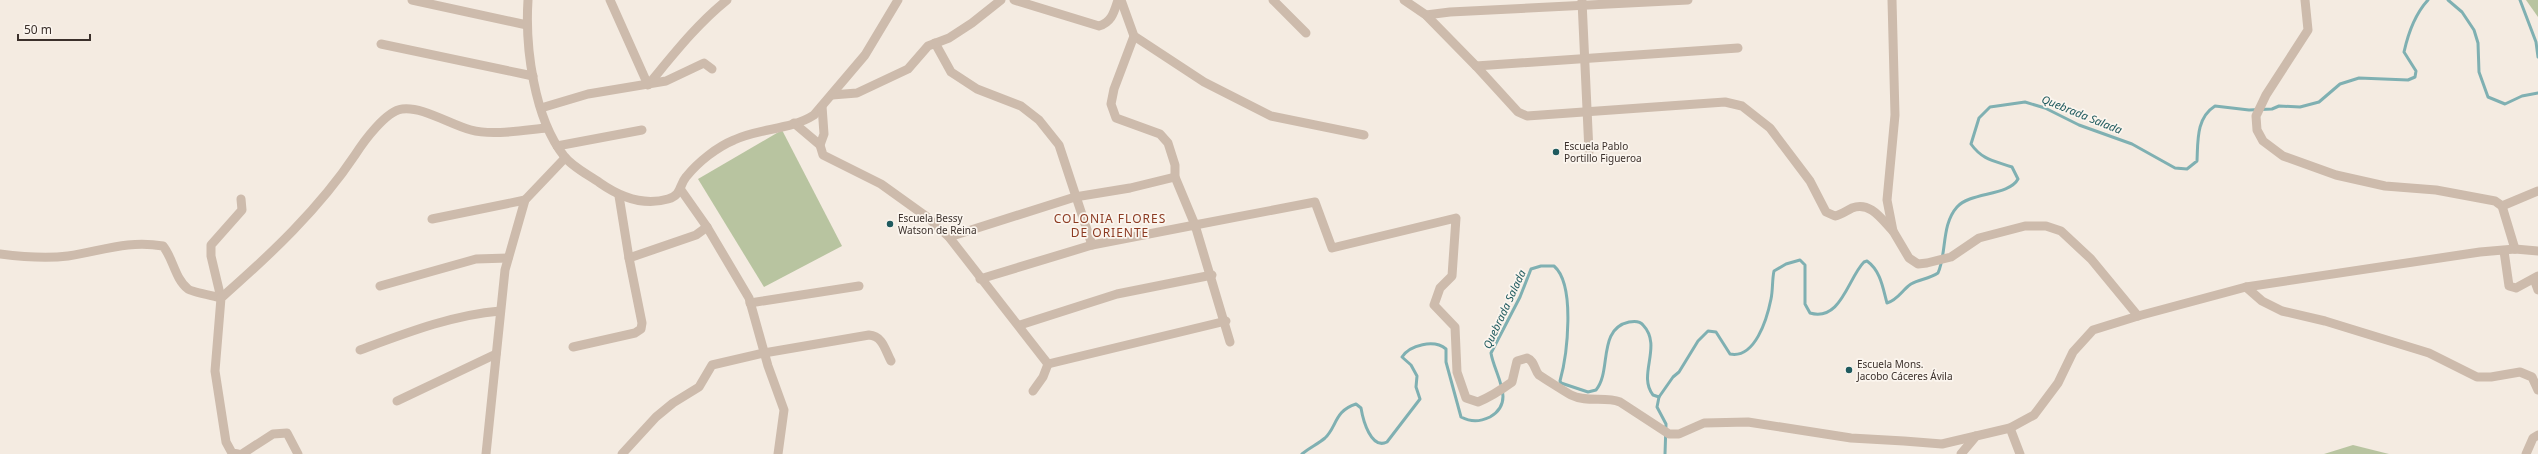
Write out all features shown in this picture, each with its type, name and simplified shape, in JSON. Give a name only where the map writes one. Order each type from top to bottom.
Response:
[{"type":"street","points":[[412,0],[527,25]]},
{"type":"street","points":[[528,0],[527,25],[533,76],[547,128],[565,158],[619,196],[628,199],[664,200],[675,196],[681,190],[685,177],[718,148],[737,138],[810,118],[832,95],[865,55],[898,0]]},
{"type":"street","points":[[610,0],[648,85]]},
{"type":"street","points":[[648,85],[665,67],[691,32],[727,0]]},
{"type":"street","points":[[832,95],[857,93],[908,68],[928,46],[935,44],[972,23],[1001,0]]},
{"type":"street","points":[[1014,0],[1099,26],[1106,24],[1113,16],[1120,0]]},
{"type":"street","points":[[1120,0],[1134,36],[1204,82],[1271,116],[1364,135]]},
{"type":"street","points":[[1273,0],[1306,32]]},
{"type":"street","points":[[1404,0],[1426,15],[1476,66],[1506,102],[1518,112],[1527,116],[1725,102],[1742,106],[1770,128],[1810,181],[1829,214],[1835,216],[1854,208],[1865,206],[1870,208],[1893,231],[1913,262],[1918,264],[1927,263],[1946,258],[1979,238],[2036,224],[2056,228],[2091,259],[2138,316]]},
{"type":"street","points":[[1426,15],[1582,3],[1688,0]]},
{"type":"street","points":[[1892,0],[1895,115],[1887,196],[1893,231]]},
{"type":"street","points":[[2305,0],[2308,30],[2266,95],[2256,116],[2257,130],[2263,141],[2283,156],[2336,175],[2385,186],[2436,190],[2495,201],[2502,206],[2515,249]]},
{"type":"street","points":[[1582,3],[1586,56],[1588,152]]},
{"type":"street","points":[[1134,36],[1114,89],[1111,104],[1116,118],[1160,134],[1168,143],[1175,165],[1175,177],[1195,225],[1212,275],[1226,320],[1230,342]]},
{"type":"street","points":[[381,44],[533,76]]},
{"type":"street","points":[[935,44],[951,72],[976,89],[1021,106],[1039,120],[1059,145],[1092,245]]},
{"type":"street","points":[[1476,66],[1586,56],[1738,48]]},
{"type":"street","points":[[541,108],[588,94],[648,85],[679,77],[704,63],[712,69]]},
{"type":"street","points":[[820,145],[824,134],[822,106]]},
{"type":"street","points":[[221,298],[281,243],[336,184],[361,146],[391,112],[402,109],[414,110],[472,131],[547,128]]},
{"type":"street","points":[[794,123],[820,145],[824,155],[881,184],[926,217],[949,237],[980,279],[1020,325],[1045,363],[1048,364]]},
{"type":"street","points":[[557,146],[642,130]]},
{"type":"street","points":[[486,454],[500,311],[508,258],[524,200],[565,158]]},
{"type":"street","points":[[949,237],[1075,197],[1130,188],[1175,177]]},
{"type":"street","points":[[681,190],[707,226],[750,303],[764,353],[785,416],[778,454]]},
{"type":"street","points":[[2502,206],[2538,191]]},
{"type":"street","points":[[573,347],[635,333],[641,329],[642,323],[628,258],[619,196]]},
{"type":"street","points":[[238,454],[232,453],[226,442],[216,371],[221,298],[211,256],[211,245],[242,210],[241,199]]},
{"type":"street","points":[[432,219],[524,200]]},
{"type":"street","points":[[980,279],[1092,245],[1315,202],[1332,248],[1454,217],[1452,276],[1440,288],[1434,305],[1455,327],[1457,372],[1466,398],[1478,402],[1494,395],[1503,387],[1512,382],[1517,361],[1527,358],[1532,362],[1539,376],[1571,395],[1585,399],[1613,400],[1620,402],[1665,432],[1679,434],[1704,423],[1748,422],[1850,438],[1942,444],[2010,428],[2029,419],[2040,408],[2058,383],[2073,352],[2093,330],[2138,316],[2246,287],[2480,252],[2515,249],[2538,251]]},
{"type":"street","points":[[628,258],[696,235],[707,226]]},
{"type":"street","points":[[0,254],[40,258],[68,256],[138,243],[163,246],[169,254],[179,278],[188,290],[221,298]]},
{"type":"street","points":[[2504,251],[2509,286],[2516,288],[2536,277],[2538,290]]},
{"type":"street","points":[[380,286],[476,259],[508,258]]},
{"type":"street","points":[[1020,325],[1117,294],[1212,275]]},
{"type":"street","points":[[750,303],[859,286]]},
{"type":"street","points":[[2246,287],[2262,301],[2282,311],[2325,321],[2429,352],[2477,376],[2491,377],[2520,372],[2532,377],[2538,390]]},
{"type":"street","points":[[360,350],[409,331],[474,313],[500,311]]},
{"type":"street","points":[[1048,364],[1226,320]]},
{"type":"street","points":[[622,454],[656,417],[673,403],[699,387],[712,365],[764,353],[876,336],[881,339],[891,361]]},
{"type":"street","points":[[397,401],[496,354]]},
{"type":"street","points":[[1033,390],[1043,377],[1048,364]]},
{"type":"street","points":[[2010,428],[2020,454]]},
{"type":"street","points":[[242,454],[273,434],[287,433],[298,454]]},
{"type":"street","points":[[2526,454],[2533,438],[2538,435]]},
{"type":"street","points":[[1961,454],[1976,436]]},
{"type":"green space","points":[[2526,0],[2538,0],[2538,17]]},
{"type":"green space","points":[[782,130],[842,246],[764,287],[698,179]]},
{"type":"green space","points":[[2353,445],[2389,454],[2324,454]]},
{"type":"waterway","name":"Quebrada Salada","points":[[1302,454],[1325,438],[1340,415],[1349,407],[1356,404],[1361,408],[1366,426],[1372,438],[1376,442],[1387,442],[1420,399],[1416,387],[1417,376],[1411,365],[1402,357],[1411,349],[1422,345],[1435,344],[1446,349],[1446,362],[1461,417],[1472,421],[1479,421],[1490,417],[1498,411],[1502,404],[1502,387],[1491,353],[1520,297],[1531,269],[1541,266],[1554,266],[1561,275],[1565,288],[1568,321],[1565,355],[1560,381],[1561,383],[1588,392],[1596,390],[1601,382],[1606,352],[1613,333],[1619,326],[1633,321],[1642,324],[1649,333],[1651,342],[1648,370],[1649,387],[1653,395],[1659,397],[1673,377],[1679,372],[1698,341],[1708,331],[1716,332],[1730,354],[1739,354],[1753,344],[1763,327],[1769,307],[1772,296],[1774,271],[1786,264],[1800,260],[1805,265],[1805,304],[1810,313],[1821,314],[1829,311],[1843,297],[1858,269],[1864,262],[1867,261],[1872,265],[1878,275],[1883,286],[1887,303],[1894,300],[1911,284],[1938,273],[1943,257],[1946,231],[1952,214],[1957,207],[1963,202],[2006,188],[2018,179],[2012,167],[1995,162],[1985,157],[1980,154],[1971,144],[1979,118],[1990,107],[2025,102],[2045,108],[2079,125],[2132,144],[2175,168],[2187,169],[2197,161],[2198,138],[2201,123],[2204,117],[2215,106],[2249,110],[2272,109],[2279,106],[2300,107],[2319,102],[2340,84],[2359,78],[2408,80],[2415,77],[2416,71],[2404,52],[2413,24],[2428,0]]},
{"type":"waterway","name":"Quebrada Salada","points":[[2448,0],[2462,12],[2474,30],[2478,43],[2479,72],[2488,97],[2505,104],[2522,96],[2538,93]]},
{"type":"waterway","name":"Quebrada Salada","points":[[2520,0],[2536,42],[2538,57]]},
{"type":"waterway","points":[[1659,397],[1657,407],[1666,424],[1665,454]]},
{"type":"place","name":"Escuela Pablo Portillo Figueroa","points":[[1556,152]]},
{"type":"place","name":"Escuela Bessy Watson de Reina","points":[[890,224]]},
{"type":"place","name":"Escuela Mons. Jacobo Cáceres Ávila","points":[[1849,370]]},
{"type":"district","name":"COLONIA FLORES DE ORIENTE","points":[[1110,225]]}]
